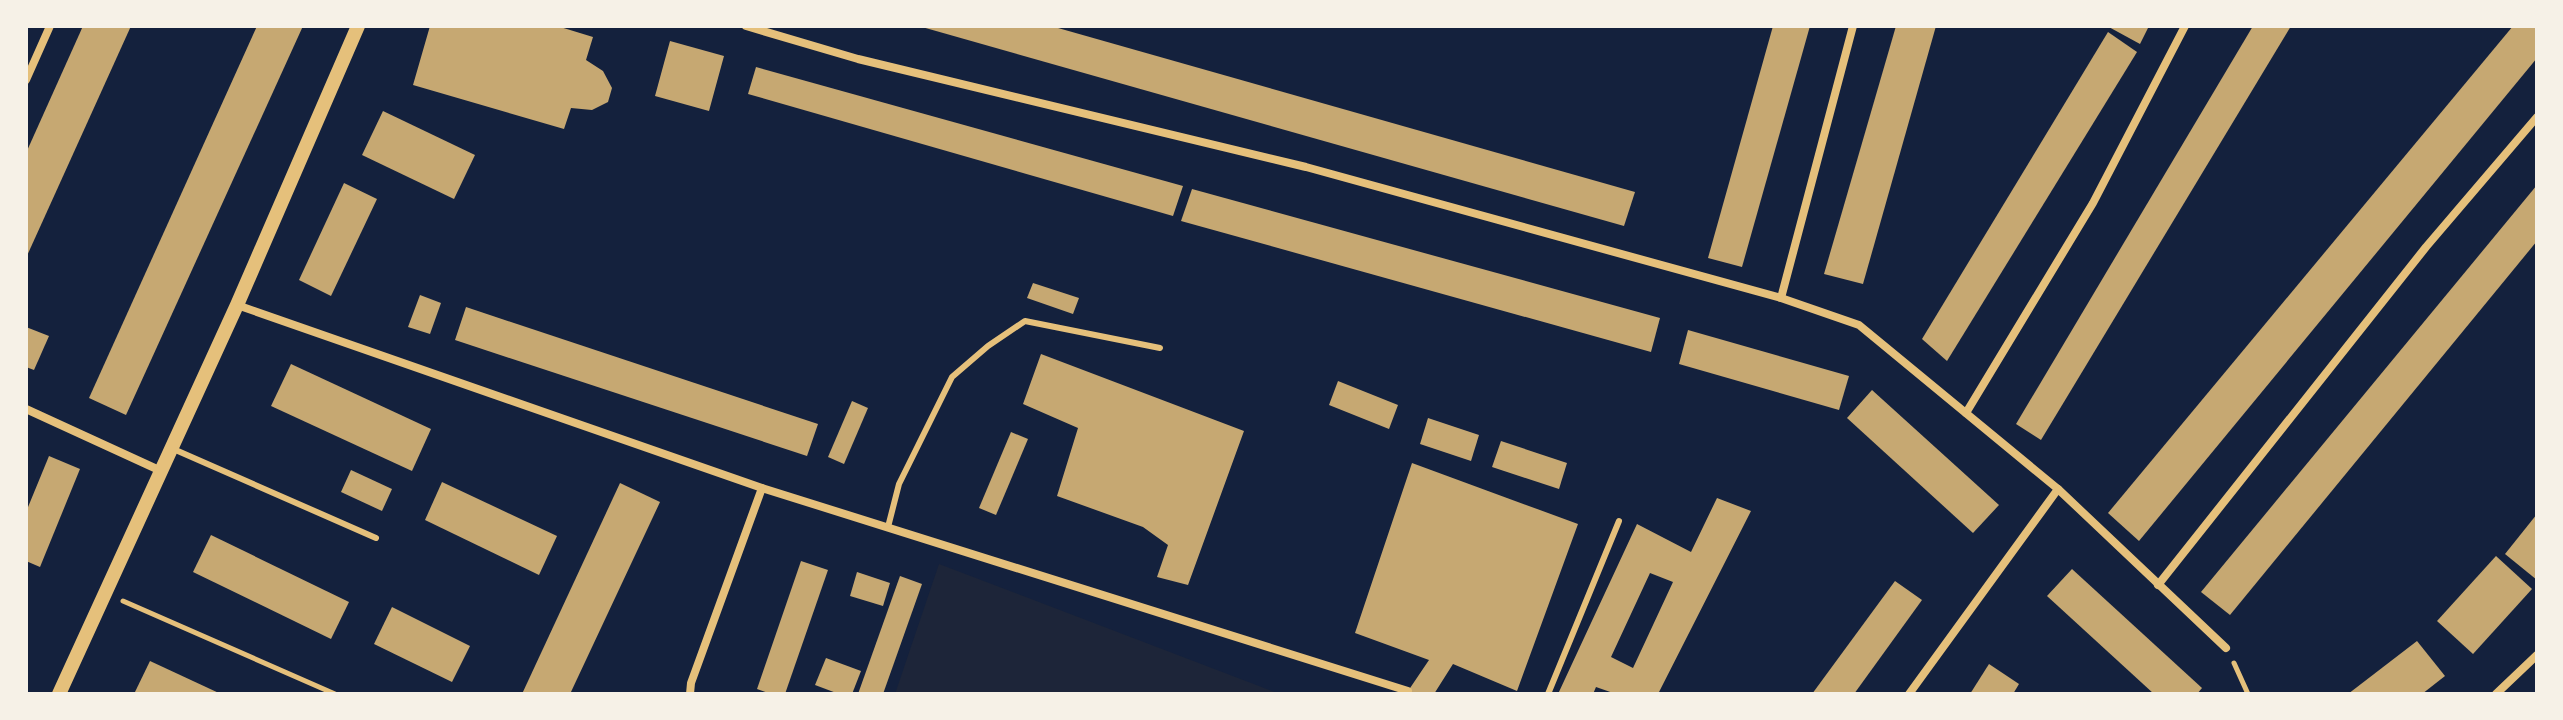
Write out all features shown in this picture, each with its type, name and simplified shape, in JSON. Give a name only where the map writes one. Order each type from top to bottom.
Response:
[{"type":"street","points":[[26,80],[50,26]]},
{"type":"street","points":[[59,694],[169,447],[237,305],[358,26]]},
{"type":"street","points":[[746,26],[858,59],[1306,167],[1781,298],[1859,325],[2058,489],[2226,648]]},
{"type":"street","points":[[1781,298],[1853,26]]},
{"type":"street","points":[[1966,413],[2093,203],[2185,26]]},
{"type":"street","points":[[2158,585],[2426,247],[2537,117]]},
{"type":"street","points":[[237,305],[762,488],[1408,691]]},
{"type":"street","points":[[26,409],[159,470]]},
{"type":"street","points":[[690,694],[691,683],[762,488]]},
{"type":"street","points":[[1909,694],[2058,489]]},
{"type":"street","points":[[2496,694],[2537,655]]},
{"type":"lane","points":[[888,527],[899,484],[952,377],[988,346],[1025,321],[1160,348]]},
{"type":"lane","points":[[169,447],[376,538]]},
{"type":"lane","points":[[1548,694],[1619,521]]},
{"type":"path","points":[[105,593],[335,694]]},
{"type":"path","points":[[2226,648],[2248,694]]},
{"type":"shaded area","points":[[939,564],[1280,694],[895,694]]},
{"type":"building","points":[[83,26],[131,26],[26,258],[26,153]]},
{"type":"building","points":[[257,26],[303,26],[126,415],[89,398]]},
{"type":"building","points":[[430,26],[557,26],[593,37],[586,60],[603,71],[612,88],[608,102],[592,110],[571,108],[564,129],[413,85]]},
{"type":"building","points":[[1051,26],[1635,192],[1624,226],[922,27]]},
{"type":"building","points":[[1773,26],[1810,26],[1742,267],[1708,258]]},
{"type":"building","points":[[1896,26],[1936,26],[1863,284],[1824,274]]},
{"type":"building","points":[[2107,26],[2149,26],[2140,44]]},
{"type":"building","points":[[2253,26],[2291,26],[2041,440],[2016,424]]},
{"type":"building","points":[[2513,26],[2537,26],[2537,58],[2139,541],[2108,513]]},
{"type":"building","points":[[2108,32],[2137,52],[1947,361],[1922,339]]},
{"type":"building","points":[[670,41],[724,56],[709,111],[655,96]]},
{"type":"building","points":[[756,67],[1183,186],[1173,216],[748,94]]},
{"type":"building","points":[[383,111],[475,155],[454,199],[362,155]]},
{"type":"building","points":[[344,183],[377,199],[331,296],[299,280]]},
{"type":"building","points":[[2537,185],[2537,241],[2230,615],[2201,592]]},
{"type":"building","points":[[1192,189],[1660,318],[1651,352],[1181,221]]},
{"type":"building","points":[[1033,283],[1079,298],[1073,314],[1027,298]]},
{"type":"building","points":[[420,295],[441,303],[430,334],[408,327]]},
{"type":"building","points":[[466,307],[818,424],[807,456],[455,340]]},
{"type":"building","points":[[26,327],[49,336],[34,370],[26,367]]},
{"type":"building","points":[[1688,330],[1849,376],[1839,410],[1679,364]]},
{"type":"building","points":[[1041,354],[1244,431],[1188,585],[1157,577],[1168,545],[1143,527],[1057,496],[1078,428],[1023,404]]},
{"type":"building","points":[[291,364],[431,429],[412,471],[271,406]]},
{"type":"building","points":[[1338,381],[1398,405],[1389,429],[1329,405]]},
{"type":"building","points":[[1872,390],[1999,505],[1973,533],[1847,418]]},
{"type":"building","points":[[852,401],[868,408],[844,464],[828,457]]},
{"type":"building","points":[[1428,418],[1479,435],[1471,461],[1420,444]]},
{"type":"building","points":[[1011,432],[1028,439],[996,515],[979,508]]},
{"type":"building","points":[[1501,441],[1567,463],[1559,489],[1492,467]]},
{"type":"building","points":[[49,456],[80,469],[40,567],[26,561],[26,512]]},
{"type":"building","points":[[1412,463],[1578,524],[1517,691],[1453,664],[1434,694],[1406,694],[1429,660],[1355,633]]},
{"type":"building","points":[[351,470],[392,489],[382,511],[341,492]]},
{"type":"building","points":[[442,482],[557,536],[539,575],[425,520]]},
{"type":"building","points":[[620,483],[660,502],[570,694],[522,694]]},
{"type":"building","points":[[1717,498],[1751,511],[1658,694],[1616,694],[1596,687],[1593,694],[1558,694],[1637,524],[1691,552]],"holes":[[[1650,573],[1673,582],[1633,668],[1611,657]]]},
{"type":"building","points":[[2537,514],[2537,580],[2505,554]]},
{"type":"building","points":[[211,535],[349,602],[331,639],[193,572]]},
{"type":"building","points":[[2496,556],[2532,589],[2473,654],[2437,621]]},
{"type":"building","points":[[801,561],[828,570],[785,694],[771,694],[757,689]]},
{"type":"building","points":[[2072,569],[2202,688],[2197,694],[2154,694],[2047,596]]},
{"type":"building","points":[[857,572],[890,583],[883,606],[850,596]]},
{"type":"building","points":[[900,576],[922,584],[883,694],[858,694]]},
{"type":"building","points":[[1895,581],[1922,600],[1854,694],[1812,694]]},
{"type":"building","points":[[392,607],[470,646],[452,682],[374,644]]},
{"type":"building","points":[[2417,641],[2445,676],[2422,694],[2348,694]]},
{"type":"building","points":[[826,658],[861,671],[852,694],[839,694],[815,685]]},
{"type":"building","points":[[150,661],[221,694],[134,694]]},
{"type":"building","points":[[1989,664],[2019,684],[2013,694],[1970,694]]}]
